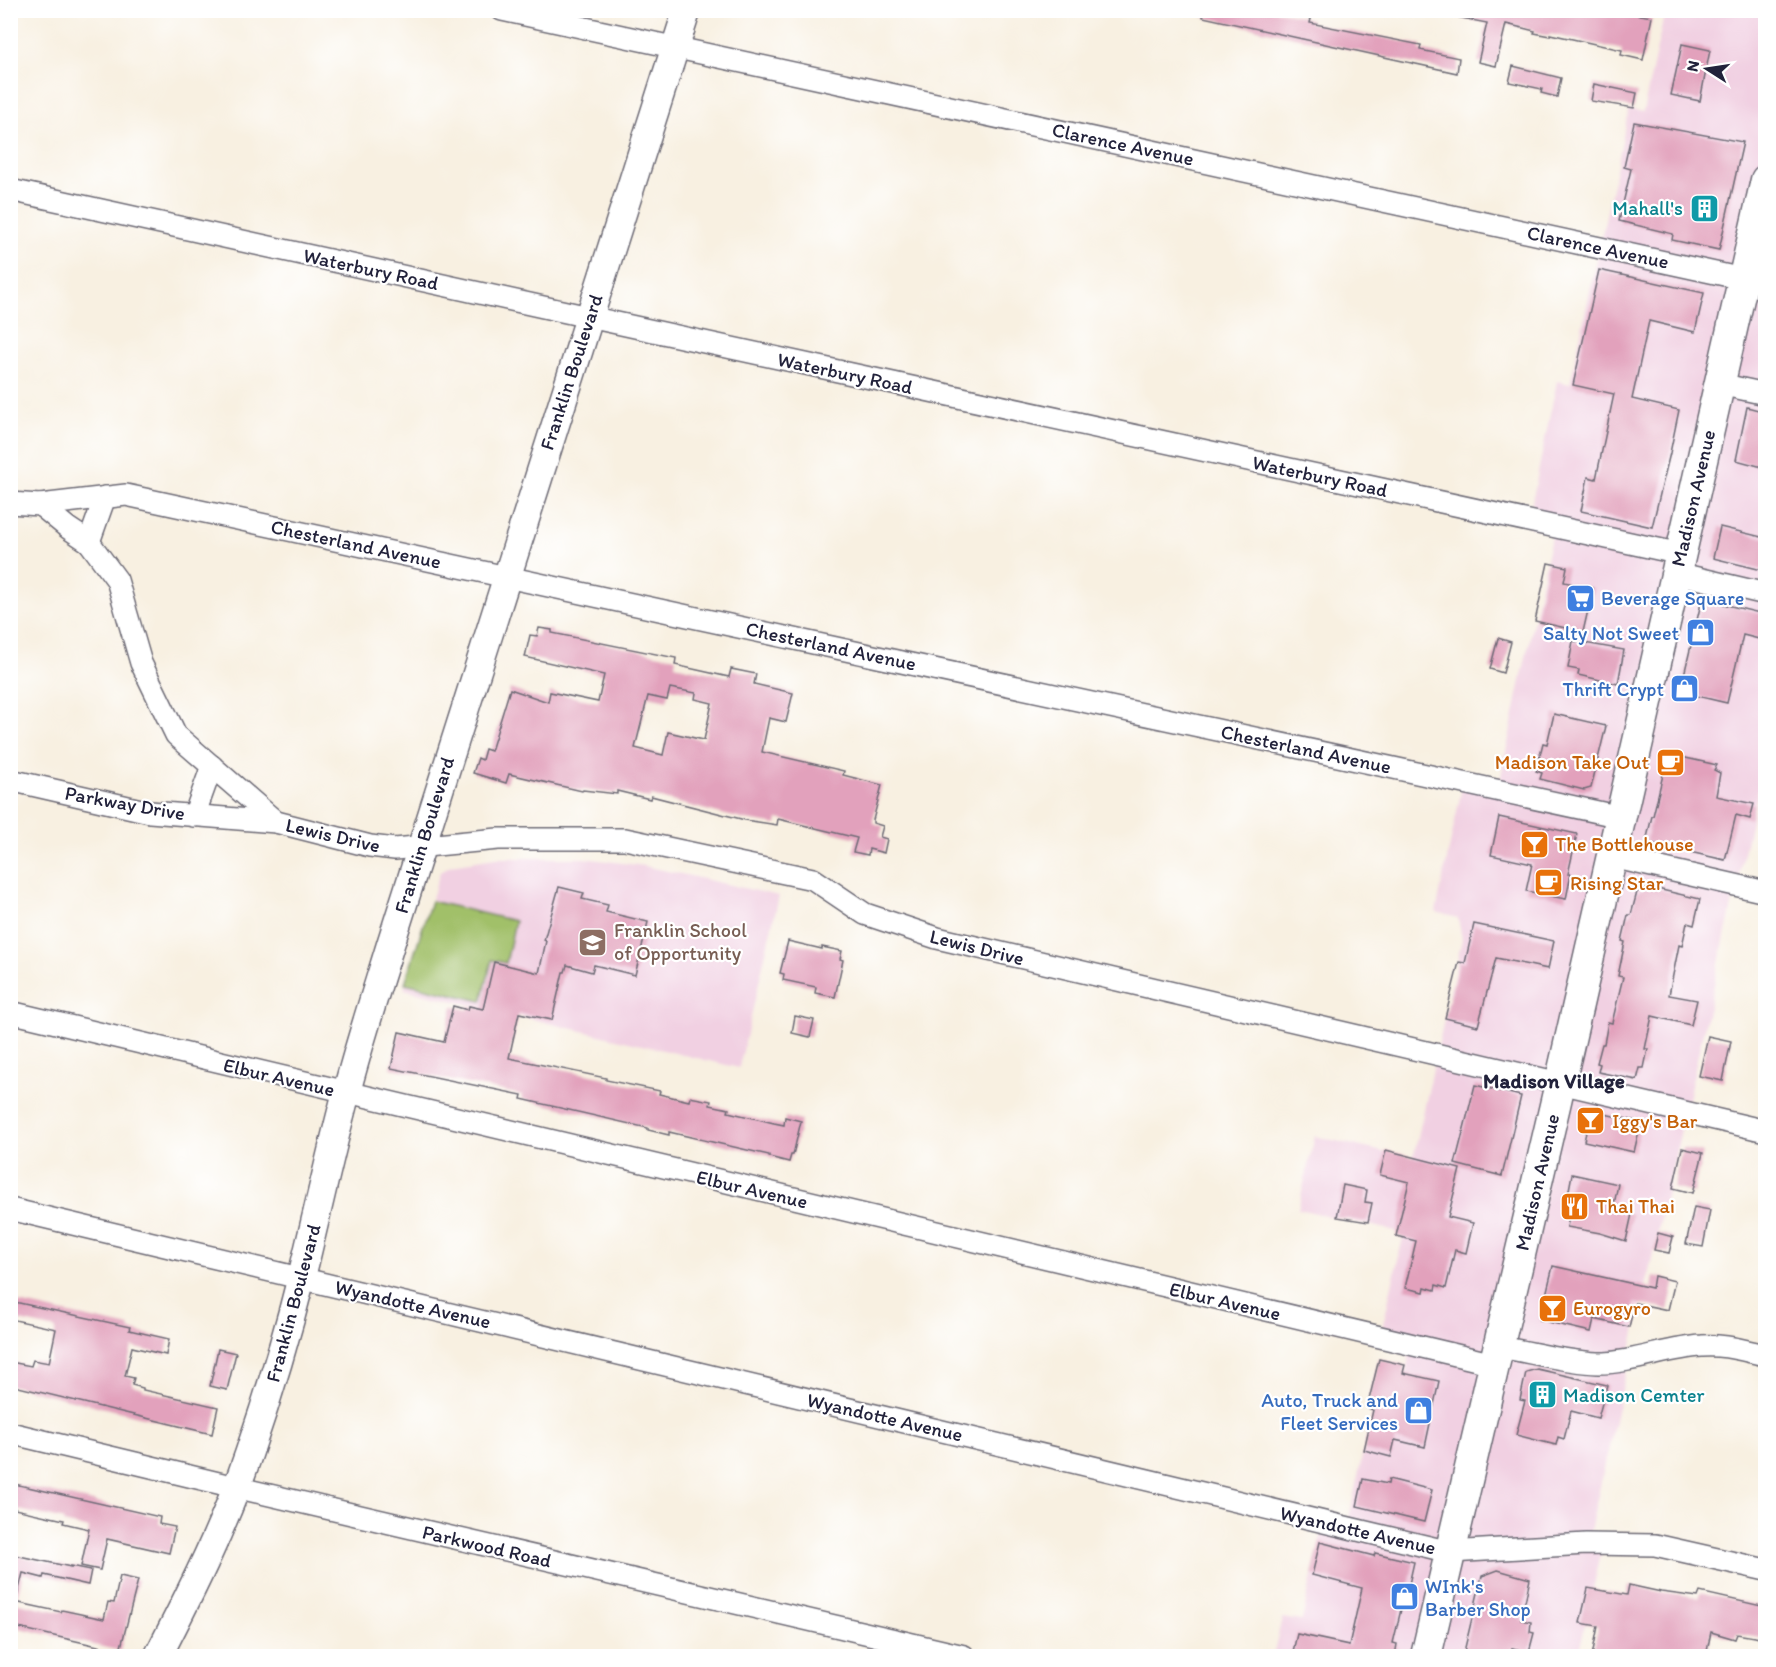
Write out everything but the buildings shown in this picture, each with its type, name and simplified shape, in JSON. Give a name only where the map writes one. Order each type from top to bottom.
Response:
[{"type":"main road","name":"Madison Avenue","points":[[1426,1656],[1560,1084],[1766,180]]},
{"type":"street","name":"Clarence Avenue","points":[[502,10],[1743,279]]},
{"type":"street","name":"Franklin Boulevard","points":[[158,1656],[213,1547],[248,1456],[272,1384],[346,1093],[420,847],[687,10]]},
{"type":"street","name":"Waterbury Road","points":[[10,190],[589,317],[1678,563],[1766,594]]},
{"type":"street","points":[[1719,384],[1766,394]]},
{"type":"street","name":"Chesterland Avenue","points":[[40,505],[126,495],[1621,817]]},
{"type":"street","points":[[90,542],[105,497]]},
{"type":"street","points":[[10,503],[40,505]]},
{"type":"street","name":"Lewis Drive","points":[[40,505],[68,528],[90,542],[117,580],[141,663],[176,735],[276,822],[370,846],[395,849],[498,839],[625,839],[813,879],[865,914],[937,938],[1766,1131]]},
{"type":"street","points":[[194,816],[212,766]]},
{"type":"street","name":"Parkway Drive","points":[[10,780],[150,812],[276,822]]},
{"type":"street","points":[[1612,856],[1766,892]]},
{"type":"street","name":"Elbur Avenue","points":[[10,1012],[346,1093],[1496,1356],[1598,1363],[1720,1345],[1766,1355]]},
{"type":"street","name":"Wyandotte Avenue","points":[[10,1209],[1450,1552],[1586,1544],[1655,1545],[1766,1570]]},
{"type":"street","name":"Parkwood Road","points":[[10,1432],[235,1487],[964,1656]]},
{"type":"shaded area","points":[[1665,11],[1765,11],[1765,760],[1589,1535],[1605,1536],[1578,1656],[1273,1656],[1282,1618],[1302,1621],[1325,1518],[1348,1523],[1367,1433],[1395,1417],[1413,1341],[1381,1333],[1404,1233],[1298,1209],[1315,1136],[1413,1159],[1462,939],[1458,918],[1436,912],[1458,806],[1464,779],[1499,786],[1552,532],[1527,526],[1557,381],[1570,384],[1629,109],[1643,112]]},
{"type":"shaded area","name":"Franklin School of Opportunity","points":[[495,858],[584,858],[645,866],[779,896],[739,1068],[404,989],[440,872],[451,865]]},
{"type":"green space","points":[[431,901],[515,921],[506,963],[492,960],[482,1001],[405,983]]},
{"type":"place","name":"Mahall's","points":[[1704,208]]},
{"type":"place","name":"Beverage Square","points":[[1580,598]]},
{"type":"place","name":"Salty Not Sweet","points":[[1700,633]]},
{"type":"place","name":"Thrift Crypt","points":[[1685,689]]},
{"type":"place","name":"Madison Take Out","points":[[1670,762]]},
{"type":"place","name":"The Bottlehouse","points":[[1534,844]]},
{"type":"place","name":"Rising Star","points":[[1549,883]]},
{"type":"place","name":"Franklin School of Opportunity","points":[[593,942]]},
{"type":"place","name":"Iggy's Bar","points":[[1591,1121]]},
{"type":"place","name":"Thai Thai","points":[[1575,1206]]},
{"type":"place","name":"Eurogyro","points":[[1552,1308]]},
{"type":"place","name":"Madison Cemter","points":[[1542,1395]]},
{"type":"place","name":"Auto, Truck and Fleet Services","points":[[1419,1411]]},
{"type":"place","name":"WInk's Barber Shop","points":[[1404,1597]]},
{"type":"district","name":"Madison Village","points":[[1554,1080]]}]
